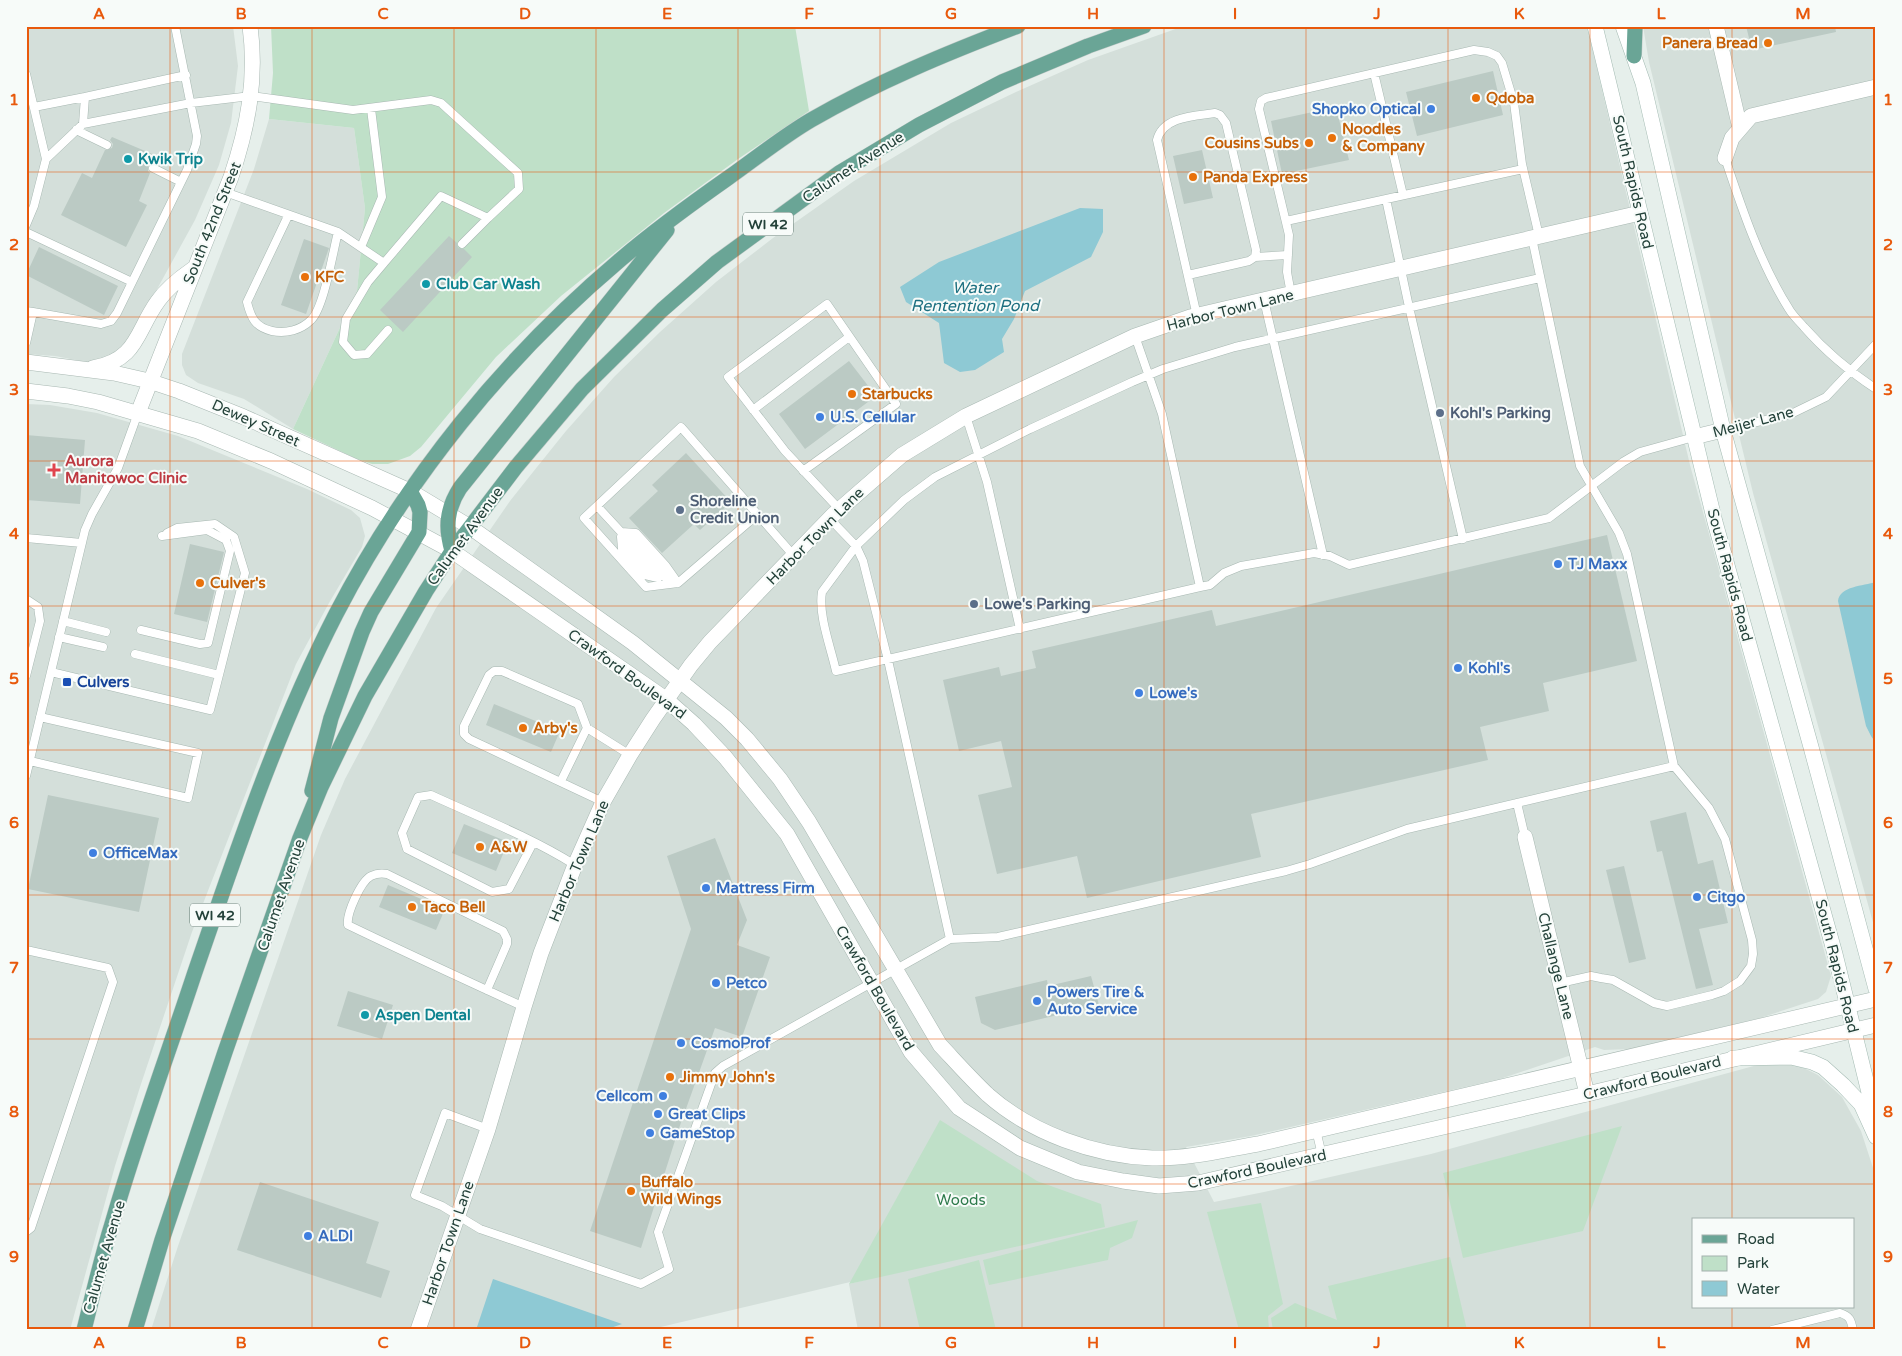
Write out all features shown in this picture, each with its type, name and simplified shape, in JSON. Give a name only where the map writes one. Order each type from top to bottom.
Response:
[{"type":"main road","name":"Calumet Avenue","points":[[84,1330],[115,1213],[205,942],[261,787],[295,702],[335,616],[360,571],[410,492],[440,450],[479,401],[534,342],[616,263],[688,207],[809,121],[893,78],[1018,26]]},
{"type":"main road","name":"Calumet Avenue","points":[[135,1330],[162,1240],[225,1052],[310,812],[341,743],[408,621],[452,550],[516,467],[582,389],[662,310],[717,262],[839,173],[919,125],[1011,79],[1088,46],[1144,26]]},
{"type":"main road","points":[[1634,56],[1635,26]]},
{"type":"main road","points":[[452,550],[448,532],[448,514],[454,499],[466,480],[616,292],[688,207]]},
{"type":"main road","points":[[310,812],[318,762],[353,654],[371,612],[419,532],[420,512],[418,504],[410,492]]},
{"type":"street","name":"South 42nd Street","points":[[138,413],[193,269],[225,192],[242,143],[251,96],[253,57],[250,26]]},
{"type":"street","name":"South Rapids Road","points":[[1595,26],[1715,522],[1833,947],[1876,1121]]},
{"type":"street","name":"South Rapids Road","points":[[1623,26],[1643,83],[1723,430],[1876,989]]},
{"type":"street","points":[[1716,26],[1740,128]]},
{"type":"street","points":[[1725,158],[1732,138],[1750,116],[1876,87]]},
{"type":"street","name":"Harbor Town Lane","points":[[418,1330],[488,1128],[524,1007],[553,919],[574,865],[603,802],[630,755],[667,700],[710,642],[835,515],[902,455],[966,416],[1135,336],[1197,316],[1640,213]]},
{"type":"street","points":[[83,368],[100,367],[126,352],[136,341],[162,295],[193,269]]},
{"type":"street","name":"Dewey Street","points":[[26,362],[83,368],[149,381],[184,392],[410,492],[470,527]]},
{"type":"street","name":"Dewey Street","points":[[26,391],[68,396],[138,413],[198,431],[271,461],[419,532]]},
{"type":"street","name":"Meijer Lane","points":[[1694,437],[1723,430]]},
{"type":"street","name":"Crawford Boulevard","points":[[470,527],[614,628],[681,681],[737,729],[786,787],[809,822],[940,1045],[989,1096],[1018,1116],[1048,1133],[1112,1153],[1152,1158],[1193,1156],[1258,1144],[1847,1005]]},
{"type":"street","name":"Crawford Boulevard","points":[[419,532],[452,550],[667,700],[694,724],[725,757],[787,834],[911,1052],[959,1108],[1020,1148],[1078,1172],[1159,1186],[1198,1183],[1587,1094],[1854,1029]]},
{"type":"street","name":"Challange Lane","points":[[1525,837],[1587,1094]]},
{"type":"street","points":[[1847,1005],[1876,999]]},
{"type":"street","points":[[1854,1029],[1876,1025]]},
{"type":"street","points":[[1733,1058],[1791,1057],[1823,1067],[1844,1085],[1861,1104],[1876,1137]]},
{"type":"lane","points":[[26,343],[30,312],[101,324],[111,320],[117,313],[182,182],[196,144],[197,136],[176,26]]},
{"type":"lane","points":[[1291,294],[1287,272],[1289,236],[1259,109],[1261,101],[1266,98],[1474,50],[1488,52],[1497,56],[1502,63],[1514,103],[1522,169],[1535,237],[1540,278],[1580,466],[1619,533],[1628,554],[1674,766],[1709,808],[1725,839],[1752,940],[1751,966],[1746,974],[1740,981],[1712,996],[1667,1006],[1654,1003],[1613,980],[1591,976],[1560,983]]},
{"type":"lane","points":[[1374,73],[1403,195]]},
{"type":"lane","points":[[26,74],[46,159],[34,206],[26,225]]},
{"type":"lane","points":[[34,107],[186,75]]},
{"type":"lane","points":[[46,159],[82,124],[191,103],[251,96],[353,110],[431,100],[441,103],[518,173],[518,189],[462,244]]},
{"type":"lane","points":[[82,124],[85,97]]},
{"type":"lane","points":[[361,247],[382,197],[370,109]]},
{"type":"lane","points":[[1188,274],[1249,261],[1254,256],[1256,250],[1226,123],[1216,113],[1175,120],[1164,126],[1157,140],[1197,316]]},
{"type":"lane","points":[[76,130],[108,145]]},
{"type":"lane","points":[[1725,158],[1746,219],[1789,310],[1816,340],[1850,372],[1876,389]]},
{"type":"lane","points":[[152,168],[182,182]]},
{"type":"lane","points":[[1286,221],[1522,169]]},
{"type":"lane","points":[[225,192],[288,216],[338,232],[384,263]]},
{"type":"lane","points":[[388,330],[366,354],[354,355],[343,342],[346,319],[368,282],[441,196],[488,218]]},
{"type":"lane","points":[[1386,199],[1400,268],[1463,539]]},
{"type":"lane","points":[[288,216],[247,302],[251,317],[263,329],[281,333],[297,329],[312,319],[321,300],[338,232]]},
{"type":"lane","points":[[26,232],[132,282]]},
{"type":"lane","points":[[1254,256],[1288,254]]},
{"type":"lane","points":[[1540,278],[1210,354],[1149,375],[978,454],[938,475],[920,487],[888,514],[856,546],[822,592],[820,601],[836,671],[1210,585],[1224,572],[1242,566],[1314,553],[1349,565],[1549,518],[1623,462],[1640,452],[1694,437]]},
{"type":"lane","points":[[1264,300],[1323,555]]},
{"type":"lane","points":[[803,471],[896,404],[826,304],[728,377],[785,451],[803,471],[856,546],[863,561],[888,660],[950,939]]},
{"type":"lane","points":[[753,410],[849,336]]},
{"type":"lane","points":[[1135,336],[1162,414],[1200,587]]},
{"type":"lane","name":"Meijer Lane","points":[[1723,430],[1791,414],[1826,397],[1876,344]]},
{"type":"lane","points":[[26,776],[82,543],[92,514],[118,468],[138,413]]},
{"type":"lane","points":[[966,416],[987,482],[1020,629]]},
{"type":"lane","points":[[758,515],[678,583],[646,587],[584,518],[682,427],[794,556]]},
{"type":"lane","points":[[597,506],[654,573],[678,583]]},
{"type":"lane","points":[[51,672],[210,710],[245,573],[234,538],[215,524],[177,528],[162,536],[207,530],[226,540],[230,551],[208,643],[200,644],[141,630]]},
{"type":"lane","points":[[621,532],[636,533],[666,566],[678,583]]},
{"type":"lane","points":[[26,538],[82,543]]},
{"type":"lane","points":[[26,599],[38,607],[40,621],[26,676]]},
{"type":"lane","points":[[63,621],[106,632]]},
{"type":"lane","points":[[59,637],[103,647]]},
{"type":"lane","points":[[136,654],[219,675]]},
{"type":"lane","points":[[603,802],[464,734],[464,726],[489,675],[494,671],[502,671],[578,704],[587,728],[630,755]]},
{"type":"lane","points":[[30,761],[188,798],[198,754],[40,716]]},
{"type":"lane","points":[[560,781],[587,728]]},
{"type":"lane","points":[[488,1128],[445,1113],[415,1195],[442,1206],[457,1217],[480,1229],[641,1284],[668,1270],[658,1232],[715,1073],[724,1066],[950,939],[998,937],[1286,871],[1407,829],[1674,766]]},
{"type":"lane","points":[[533,843],[509,889],[492,892],[407,849],[402,833],[418,797],[431,795],[557,854],[574,865]]},
{"type":"lane","points":[[1517,803],[1525,837]]},
{"type":"lane","points":[[488,990],[506,944],[507,939],[502,930],[387,874],[378,873],[369,876],[357,896],[347,919],[348,925],[524,1007]]},
{"type":"lane","points":[[26,950],[108,968],[113,982],[31,1228],[26,1232]]},
{"type":"lane","points":[[1316,1130],[1322,1155]]},
{"type":"lane","points":[[1772,1330],[1840,1313],[1847,1315],[1851,1319],[1853,1330]]},
{"type":"shaded area","points":[[26,26],[233,26],[238,66],[231,123],[219,165],[195,220],[128,342],[122,349],[98,361],[86,362],[55,356],[26,354]]},
{"type":"shaded area","points":[[1184,26],[1587,26],[1690,465],[1831,976],[1826,992],[1818,999],[1760,1018],[1630,1049],[1604,1050],[1595,1047],[1500,1079],[1251,1136],[1186,1147],[1214,1202],[1431,1154],[1761,1064],[1778,1062],[1798,1065],[1818,1075],[1842,1097],[1861,1131],[1876,1177],[1876,1330],[858,1330],[849,1284],[968,1254],[648,1330],[151,1330],[178,1246],[321,835],[345,779],[436,608],[510,501],[566,431],[614,377],[660,332],[716,282],[773,238],[854,181],[951,123],[1088,60]]},
{"type":"shaded area","points":[[1643,26],[1876,26],[1876,933],[1753,493],[1649,62]]},
{"type":"shaded area","points":[[269,119],[354,128],[365,208],[357,291],[293,429],[244,399],[198,383],[186,375],[182,365],[182,354],[254,169]]},
{"type":"shaded area","points":[[26,404],[50,405],[97,413],[178,436],[307,489],[351,510],[360,518],[365,536],[362,547],[296,664],[192,932],[115,1166],[70,1330],[26,1330]]},
{"type":"green space","points":[[271,26],[795,26],[809,111],[738,159],[664,213],[561,296],[496,357],[421,447],[410,456],[388,464],[372,464],[357,459],[293,429],[357,291],[365,208],[354,128],[269,119],[273,73]]},
{"type":"green space","name":"Woods","points":[[940,1120],[1037,1181],[1101,1204],[1105,1227],[849,1284]]},
{"type":"green space","points":[[1622,1126],[1583,1231],[1463,1258],[1443,1173]]},
{"type":"green space","points":[[1261,1203],[1283,1304],[1268,1316],[1269,1330],[1239,1330],[1207,1212]]},
{"type":"green space","points":[[1138,1220],[1132,1238],[1110,1248],[1108,1260],[989,1285],[983,1260]]},
{"type":"green space","points":[[1450,1257],[1467,1330],[1273,1330],[1271,1318],[1295,1303],[1337,1320],[1328,1286]]},
{"type":"green space","points":[[979,1260],[996,1330],[920,1330],[908,1279]]},
{"type":"water","name":"Water Rentention Pond","points":[[1080,208],[1103,209],[1103,232],[1091,257],[1025,291],[1014,319],[1002,339],[1004,352],[975,370],[960,372],[944,363],[939,323],[906,302],[900,287],[939,262]]},
{"type":"water","points":[[1876,582],[1876,743],[1866,726],[1838,601],[1847,589]]},
{"type":"water","points":[[493,1279],[622,1324],[605,1330],[476,1330]]},
{"type":"building","name":"Panera Bread","points":[[1746,26],[1835,26],[1836,32],[1752,50]]},
{"type":"building","points":[[1493,71],[1503,115],[1417,136],[1406,92]]},
{"type":"building","points":[[1336,107],[1349,160],[1282,174],[1271,121]]},
{"type":"building","points":[[112,137],[157,156],[155,163],[150,163],[148,166],[150,173],[139,201],[147,205],[126,247],[61,215],[82,173],[92,178],[105,150],[112,148],[113,144],[110,140]]},
{"type":"building","name":"Panda Express","points":[[1202,150],[1213,198],[1184,204],[1173,156]]},
{"type":"building","name":"Club Car Wash","points":[[449,236],[457,243],[458,248],[464,249],[472,257],[403,332],[380,310]]},
{"type":"building","name":"KFC","points":[[304,239],[329,248],[306,314],[281,305]]},
{"type":"building","points":[[39,247],[118,286],[104,315],[26,275]]},
{"type":"building","points":[[849,361],[876,396],[805,449],[779,414]]},
{"type":"building","name":"Aurora Manitowoc Clinic","points":[[26,435],[85,440],[80,504],[26,500]]},
{"type":"building","name":"Shoreline Credit Union","points":[[686,453],[731,502],[700,530],[694,524],[662,553],[629,518],[658,491],[652,485]]},
{"type":"building","points":[[1607,535],[1637,661],[1543,683],[1549,711],[1480,727],[1488,760],[1251,814],[1261,857],[1087,898],[1077,856],[997,874],[978,795],[1012,787],[1001,741],[959,751],[943,680],[999,667],[1001,676],[1036,668],[1032,651],[1212,610],[1216,626]]},
{"type":"building","name":"Culver's","points":[[190,544],[224,552],[207,622],[174,614]]},
{"type":"building","name":"Arby's","points":[[494,704],[560,731],[551,752],[486,725]]},
{"type":"building","name":"OfficeMax","points":[[48,795],[159,818],[139,912],[28,889]]},
{"type":"building","points":[[1686,812],[1698,864],[1713,860],[1728,923],[1699,929],[1713,985],[1696,989],[1662,851],[1657,852],[1650,821]]},
{"type":"building","name":"A&W","points":[[464,824],[508,842],[496,871],[452,853]]},
{"type":"building","points":[[715,838],[747,920],[737,945],[770,957],[742,1037],[715,1028],[678,1131],[641,1248],[590,1231],[691,929],[667,856]]},
{"type":"building","points":[[1624,866],[1646,959],[1629,963],[1606,870]]},
{"type":"building","name":"Taco Bell","points":[[388,885],[445,909],[436,930],[379,907]]},
{"type":"building","name":"Powers Tire & Auto Service","points":[[1091,976],[1099,1005],[995,1030],[981,1023],[975,997],[1047,980],[1048,986]]},
{"type":"building","name":"Aspen Dental","points":[[348,991],[393,1005],[382,1039],[337,1026]]},
{"type":"building","name":"ALDI","points":[[260,1182],[379,1222],[366,1263],[390,1271],[381,1298],[237,1250]]},
{"type":"place","name":"Panera Bread","points":[[1768,43]]},
{"type":"place","name":"Qdoba","points":[[1476,98]]},
{"type":"place","name":"Shopko Optical","points":[[1431,109]]},
{"type":"place","name":"Noodles & Company","points":[[1332,138]]},
{"type":"place","name":"Cousins Subs","points":[[1309,143]]},
{"type":"place","name":"Kwik Trip","points":[[128,159]]},
{"type":"place","name":"Panda Express","points":[[1193,177]]},
{"type":"place","name":"KFC","points":[[305,277]]},
{"type":"place","name":"Club Car Wash","points":[[426,284]]},
{"type":"place","name":"Starbucks","points":[[852,394]]},
{"type":"place","name":"Kohl's Parking","points":[[1440,413]]},
{"type":"place","name":"U.S. Cellular","points":[[820,417]]},
{"type":"place","name":"Aurora Manitowoc Clinic","points":[[54,470]]},
{"type":"place","name":"Shoreline Credit Union","points":[[680,510]]},
{"type":"place","name":"TJ Maxx","points":[[1558,564]]},
{"type":"place","name":"Culver's","points":[[200,583]]},
{"type":"place","name":"Lowe's Parking","points":[[974,604]]},
{"type":"place","name":"Kohl's","points":[[1458,668]]},
{"type":"place","name":"Culvers","points":[[67,682]]},
{"type":"place","name":"Lowe's","points":[[1139,693]]},
{"type":"place","name":"Arby's","points":[[523,728]]},
{"type":"place","name":"A&W","points":[[480,847]]},
{"type":"place","name":"OfficeMax","points":[[93,853]]},
{"type":"place","name":"Mattress Firm","points":[[706,888]]},
{"type":"place","name":"Citgo","points":[[1697,897]]},
{"type":"place","name":"Taco Bell","points":[[412,907]]},
{"type":"place","name":"Petco","points":[[716,983]]},
{"type":"place","name":"Powers Tire & Auto Service","points":[[1037,1001]]},
{"type":"place","name":"Aspen Dental","points":[[365,1015]]},
{"type":"place","name":"CosmoProf","points":[[681,1043]]},
{"type":"place","name":"Jimmy John's","points":[[670,1077]]},
{"type":"place","name":"Cellcom","points":[[663,1096]]},
{"type":"place","name":"Great Clips","points":[[658,1114]]},
{"type":"place","name":"GameStop","points":[[650,1133]]},
{"type":"place","name":"Buffalo Wild Wings","points":[[631,1191]]},
{"type":"place","name":"ALDI","points":[[308,1236]]}]
